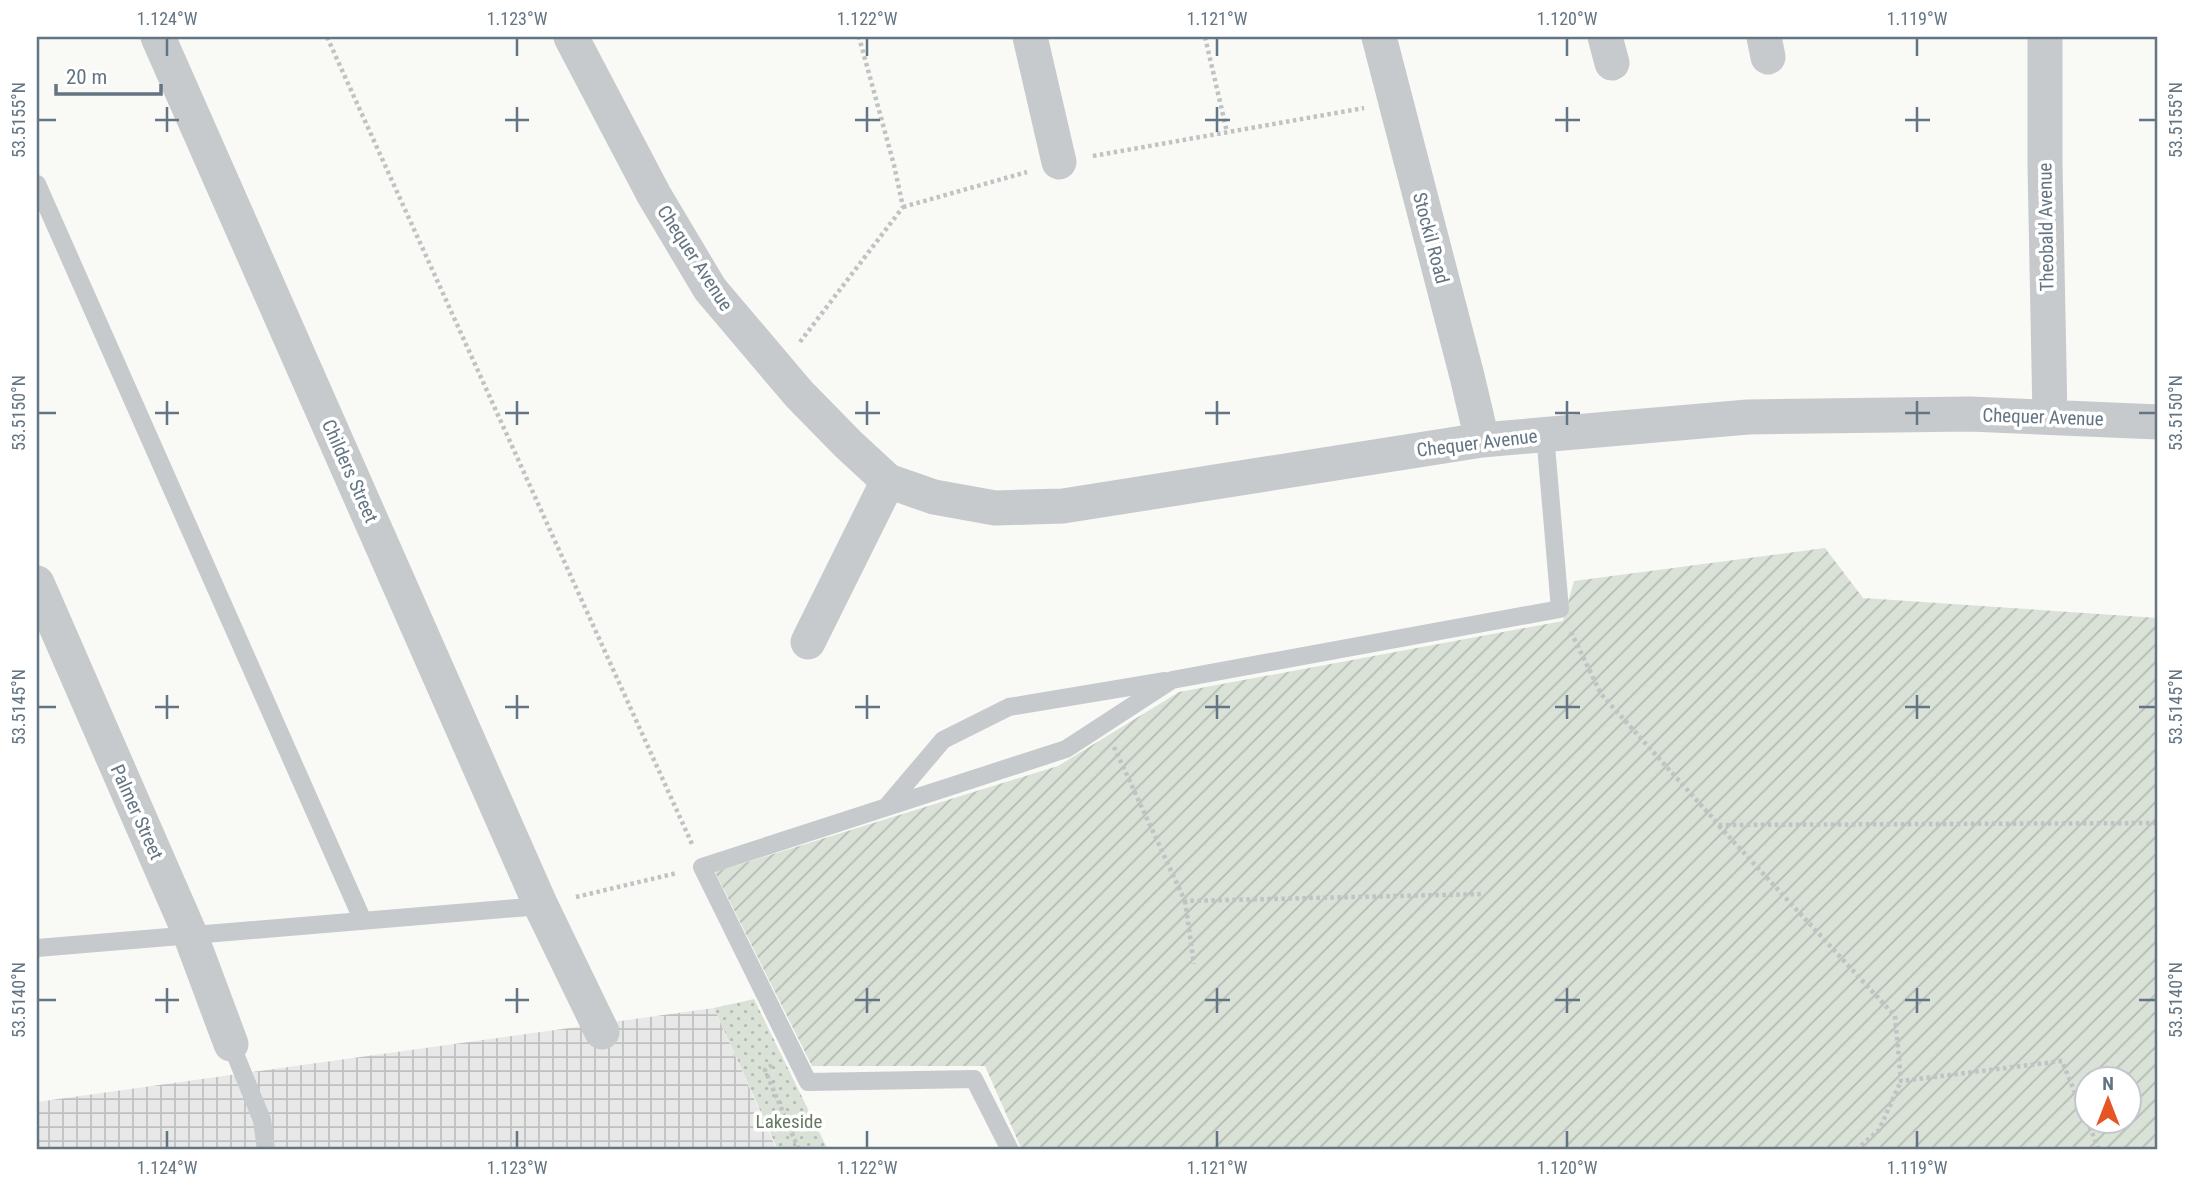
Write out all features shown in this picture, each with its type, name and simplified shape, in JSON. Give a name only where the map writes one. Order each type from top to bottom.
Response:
[{"type":"street","name":"Childers Street","points":[[158,37],[541,906],[602,1032]]},
{"type":"street","name":"Chequer Avenue","points":[[571,37],[654,195],[710,289],[799,394],[888,481],[934,497],[995,508],[1063,506],[1482,440],[1748,417],[1970,414],[2158,422]]},
{"type":"street","points":[[1030,37],[1059,162]]},
{"type":"street","name":"Stockil Road","points":[[1379,37],[1482,440]]},
{"type":"street","name":"Theobald Avenue","points":[[2045,37],[2050,417]]},
{"type":"street","points":[[808,642],[888,481]]},
{"type":"street","name":"Palmer Street","points":[[37,583],[190,934],[231,1044]]},
{"type":"lane","points":[[37,184],[363,920]]},
{"type":"lane","points":[[887,807],[943,740],[1009,707],[1560,609],[1545,434]]},
{"type":"lane","points":[[1010,1150],[974,1079],[808,1082],[702,867],[1066,748],[1172,680]]},
{"type":"lane","points":[[37,948],[541,906]]},
{"type":"lane","points":[[231,1044],[262,1120],[265,1150]]},
{"type":"path","points":[[327,37],[702,867],[541,906]]},
{"type":"path","points":[[859,37],[903,207]]},
{"type":"path","points":[[1205,37],[1227,132]]},
{"type":"path","points":[[778,370],[903,207],[1059,162],[1395,103]]},
{"type":"path","points":[[1560,609],[1601,694],[1895,1016],[1901,1082],[1879,1130],[1856,1150]]},
{"type":"path","points":[[1103,724],[1185,901],[1194,964]]},
{"type":"path","points":[[1718,825],[2158,823]]},
{"type":"path","points":[[1185,901],[1483,894]]},
{"type":"path","points":[[791,1049],[765,1070],[799,1150]]},
{"type":"path","points":[[1901,1082],[2062,1061],[2072,1085]]},
{"type":"shaded area","points":[[714,1008],[777,1150],[37,1150],[37,1102]]},
{"type":"green space","points":[[1825,548],[1863,598],[2158,618],[2158,1150],[1022,1150],[985,1066],[812,1066],[715,872],[1058,766],[1179,692],[1563,621],[1574,581]]},
{"type":"green space","name":"Lakeside","points":[[754,999],[828,1150],[778,1150],[714,1008]]}]
